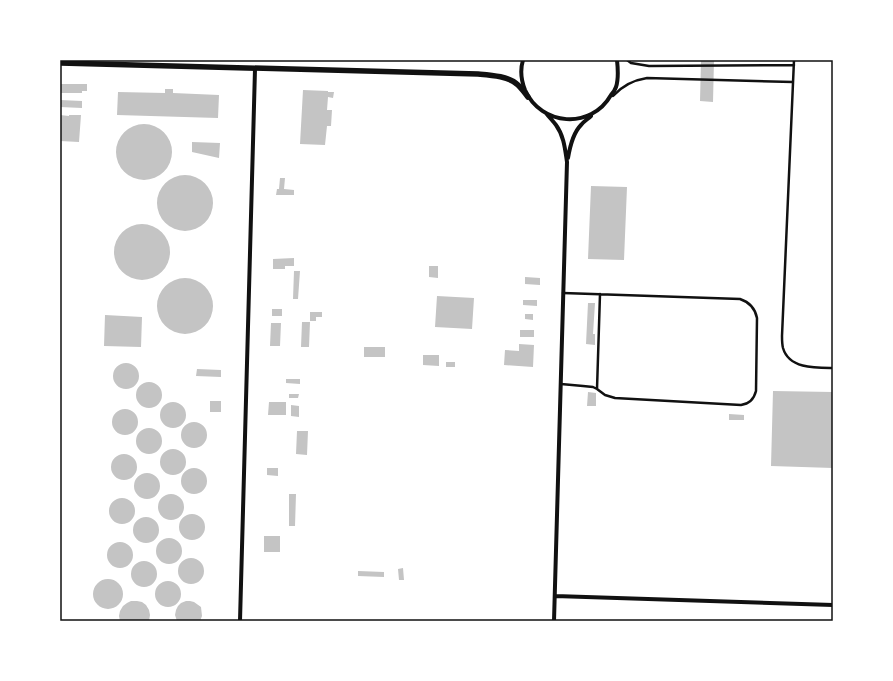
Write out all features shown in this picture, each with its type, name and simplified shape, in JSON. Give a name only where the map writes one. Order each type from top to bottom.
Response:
[{"type":"street","points":[[523,60],[521,67],[522,83],[528,97]]},
{"type":"street","points":[[554,621],[567,162],[570,146],[580,125],[602,108],[616,88],[619,73],[617,60]]},
{"type":"street","points":[[60,63],[478,74],[495,76],[517,84],[536,106],[557,118],[570,120],[582,118],[594,113]]},
{"type":"street","points":[[240,621],[255,69]]},
{"type":"street","points":[[546,113],[562,135],[567,162]]},
{"type":"street","points":[[555,596],[833,605]]},
{"type":"lane","points":[[627,60],[631,63],[649,66],[794,65]]},
{"type":"lane","points":[[794,60],[782,336],[784,350],[789,358],[798,365],[813,368],[833,368]]},
{"type":"lane","points":[[608,101],[617,91],[628,84],[647,78],[793,82]]},
{"type":"lane","points":[[560,384],[597,389],[605,395],[620,399],[741,405],[745,405],[752,401],[756,391],[757,318],[749,303],[740,299],[563,293]]},
{"type":"lane","points":[[597,389],[600,294]]},
{"type":"building","points":[[701,60],[714,60],[713,102],[700,101]]},
{"type":"building","points":[[60,84],[87,84],[87,91],[82,91],[82,93],[60,93]]},
{"type":"building","points":[[165,89],[173,89],[173,93],[219,95],[218,118],[117,115],[118,92],[165,93]]},
{"type":"building","points":[[303,90],[334,92],[333,98],[328,97],[327,110],[332,110],[331,126],[327,126],[325,145],[300,144]]},
{"type":"building","points":[[60,100],[82,101],[82,108],[60,107]]},
{"type":"building","points":[[60,115],[81,115],[79,142],[60,141]]},
{"type":"building","points":[[138,124],[150,124],[160,128],[168,136],[172,146],[172,158],[168,168],[160,176],[150,180],[138,180],[128,176],[120,168],[116,158],[116,146],[120,136],[128,128]]},
{"type":"building","points":[[192,142],[220,143],[219,158],[192,152]]},
{"type":"building","points":[[179,175],[191,175],[201,179],[209,187],[213,197],[213,209],[209,219],[201,227],[191,231],[179,231],[169,227],[161,219],[157,209],[157,197],[161,187],[169,179]]},
{"type":"building","points":[[280,178],[285,178],[284,189],[294,190],[294,195],[276,195],[277,189],[279,189]]},
{"type":"building","points":[[591,186],[627,187],[624,260],[588,259]]},
{"type":"building","points":[[136,224],[148,224],[158,228],[166,236],[170,246],[170,258],[166,268],[158,276],[148,280],[136,280],[126,276],[118,268],[114,258],[114,246],[118,236],[126,228]]},
{"type":"building","points":[[294,258],[294,266],[285,266],[285,269],[273,269],[273,259]]},
{"type":"building","points":[[429,266],[438,266],[438,278],[429,277]]},
{"type":"building","points":[[294,271],[300,271],[298,299],[293,299]]},
{"type":"building","points":[[525,277],[540,278],[540,285],[525,284]]},
{"type":"building","points":[[179,278],[191,278],[201,282],[209,290],[213,300],[213,312],[209,322],[201,330],[191,334],[179,334],[169,330],[161,322],[157,312],[157,300],[161,290],[169,282]]},
{"type":"building","points":[[437,296],[474,298],[472,329],[435,327]]},
{"type":"building","points":[[523,300],[537,300],[537,306],[523,305]]},
{"type":"building","points":[[588,303],[595,303],[593,334],[595,334],[595,345],[586,344]]},
{"type":"building","points":[[272,309],[282,309],[282,316],[272,316]]},
{"type":"building","points":[[310,312],[322,312],[322,317],[316,317],[316,321],[310,321]]},
{"type":"building","points":[[525,314],[533,314],[533,320],[525,319]]},
{"type":"building","points":[[105,315],[142,317],[141,347],[104,346]]},
{"type":"building","points":[[302,322],[310,322],[309,347],[301,347]]},
{"type":"building","points":[[271,323],[281,323],[280,346],[270,346]]},
{"type":"building","points":[[520,330],[534,330],[534,337],[520,337]]},
{"type":"building","points":[[519,344],[534,345],[533,367],[504,365],[505,350],[519,351]]},
{"type":"building","points":[[364,347],[385,347],[385,357],[364,357]]},
{"type":"building","points":[[423,355],[439,355],[439,366],[423,365]]},
{"type":"building","points":[[446,362],[455,362],[455,367],[446,367]]},
{"type":"building","points":[[126,363],[136,366],[139,376],[136,386],[126,389],[116,386],[113,376],[116,366]]},
{"type":"building","points":[[197,369],[221,370],[221,377],[196,376]]},
{"type":"building","points":[[286,379],[300,379],[300,384],[286,383]]},
{"type":"building","points":[[149,382],[159,385],[162,395],[159,405],[149,408],[139,405],[136,395],[139,385]]},
{"type":"building","points":[[773,391],[833,392],[833,468],[771,466]]},
{"type":"building","points":[[588,392],[596,393],[596,406],[587,406]]},
{"type":"building","points":[[289,394],[299,394],[298,398],[289,398]]},
{"type":"building","points":[[210,401],[221,401],[221,412],[210,412]]},
{"type":"building","points":[[173,402],[183,405],[186,415],[183,425],[173,428],[163,425],[160,415],[163,405]]},
{"type":"building","points":[[269,402],[286,402],[286,415],[268,415]]},
{"type":"building","points":[[291,405],[299,406],[299,417],[291,416]]},
{"type":"building","points":[[125,409],[135,412],[138,422],[135,432],[125,435],[115,432],[112,422],[115,412]]},
{"type":"building","points":[[729,414],[744,415],[744,420],[729,420]]},
{"type":"building","points":[[194,422],[204,425],[207,435],[204,445],[194,448],[184,445],[181,435],[184,425]]},
{"type":"building","points":[[149,428],[159,431],[162,441],[159,451],[149,454],[139,451],[136,441],[139,431]]},
{"type":"building","points":[[297,431],[308,431],[307,455],[296,454]]},
{"type":"building","points":[[173,449],[183,452],[186,462],[183,472],[173,475],[163,472],[160,462],[163,452]]},
{"type":"building","points":[[124,454],[134,457],[137,467],[134,477],[124,480],[114,477],[111,467],[114,457]]},
{"type":"building","points":[[194,468],[204,471],[207,481],[204,491],[194,494],[184,491],[181,481],[184,471]]},
{"type":"building","points":[[267,468],[278,468],[278,476],[267,475]]},
{"type":"building","points":[[147,473],[157,476],[160,486],[157,496],[147,499],[137,496],[134,486],[137,476]]},
{"type":"building","points":[[171,494],[181,497],[184,507],[181,517],[171,520],[161,517],[158,507],[161,497]]},
{"type":"building","points":[[289,494],[296,494],[295,526],[289,526]]},
{"type":"building","points":[[122,498],[132,501],[135,511],[132,521],[122,524],[112,521],[109,511],[112,501]]},
{"type":"building","points":[[192,514],[202,517],[205,527],[202,537],[192,540],[182,537],[179,527],[182,517]]},
{"type":"building","points":[[146,517],[156,520],[159,530],[156,540],[146,543],[136,540],[133,530],[136,520]]},
{"type":"building","points":[[264,536],[280,536],[280,552],[264,552]]},
{"type":"building","points":[[169,538],[179,541],[182,551],[179,561],[169,564],[159,561],[156,551],[159,541]]},
{"type":"building","points":[[120,542],[130,545],[133,555],[130,565],[120,568],[110,565],[107,555],[110,545]]},
{"type":"building","points":[[191,558],[201,561],[204,571],[201,581],[191,584],[181,581],[178,571],[181,561]]},
{"type":"building","points":[[144,561],[154,564],[157,574],[154,584],[144,587],[134,584],[131,574],[134,564]]},
{"type":"building","points":[[403,568],[404,580],[399,580],[398,569]]},
{"type":"building","points":[[358,571],[384,572],[384,577],[358,576]]},
{"type":"building","points":[[108,579],[119,583],[123,594],[119,605],[108,609],[97,605],[93,594],[97,583]]},
{"type":"building","points":[[168,581],[178,584],[181,594],[178,604],[168,607],[158,604],[155,594],[158,584]]},
{"type":"building","points":[[131,601],[142,602],[146,605],[150,615],[149,621],[120,621],[120,611],[123,606]]},
{"type":"building","points":[[186,601],[194,602],[201,607],[202,616],[200,621],[177,621],[175,615],[176,610],[181,603]]}]
